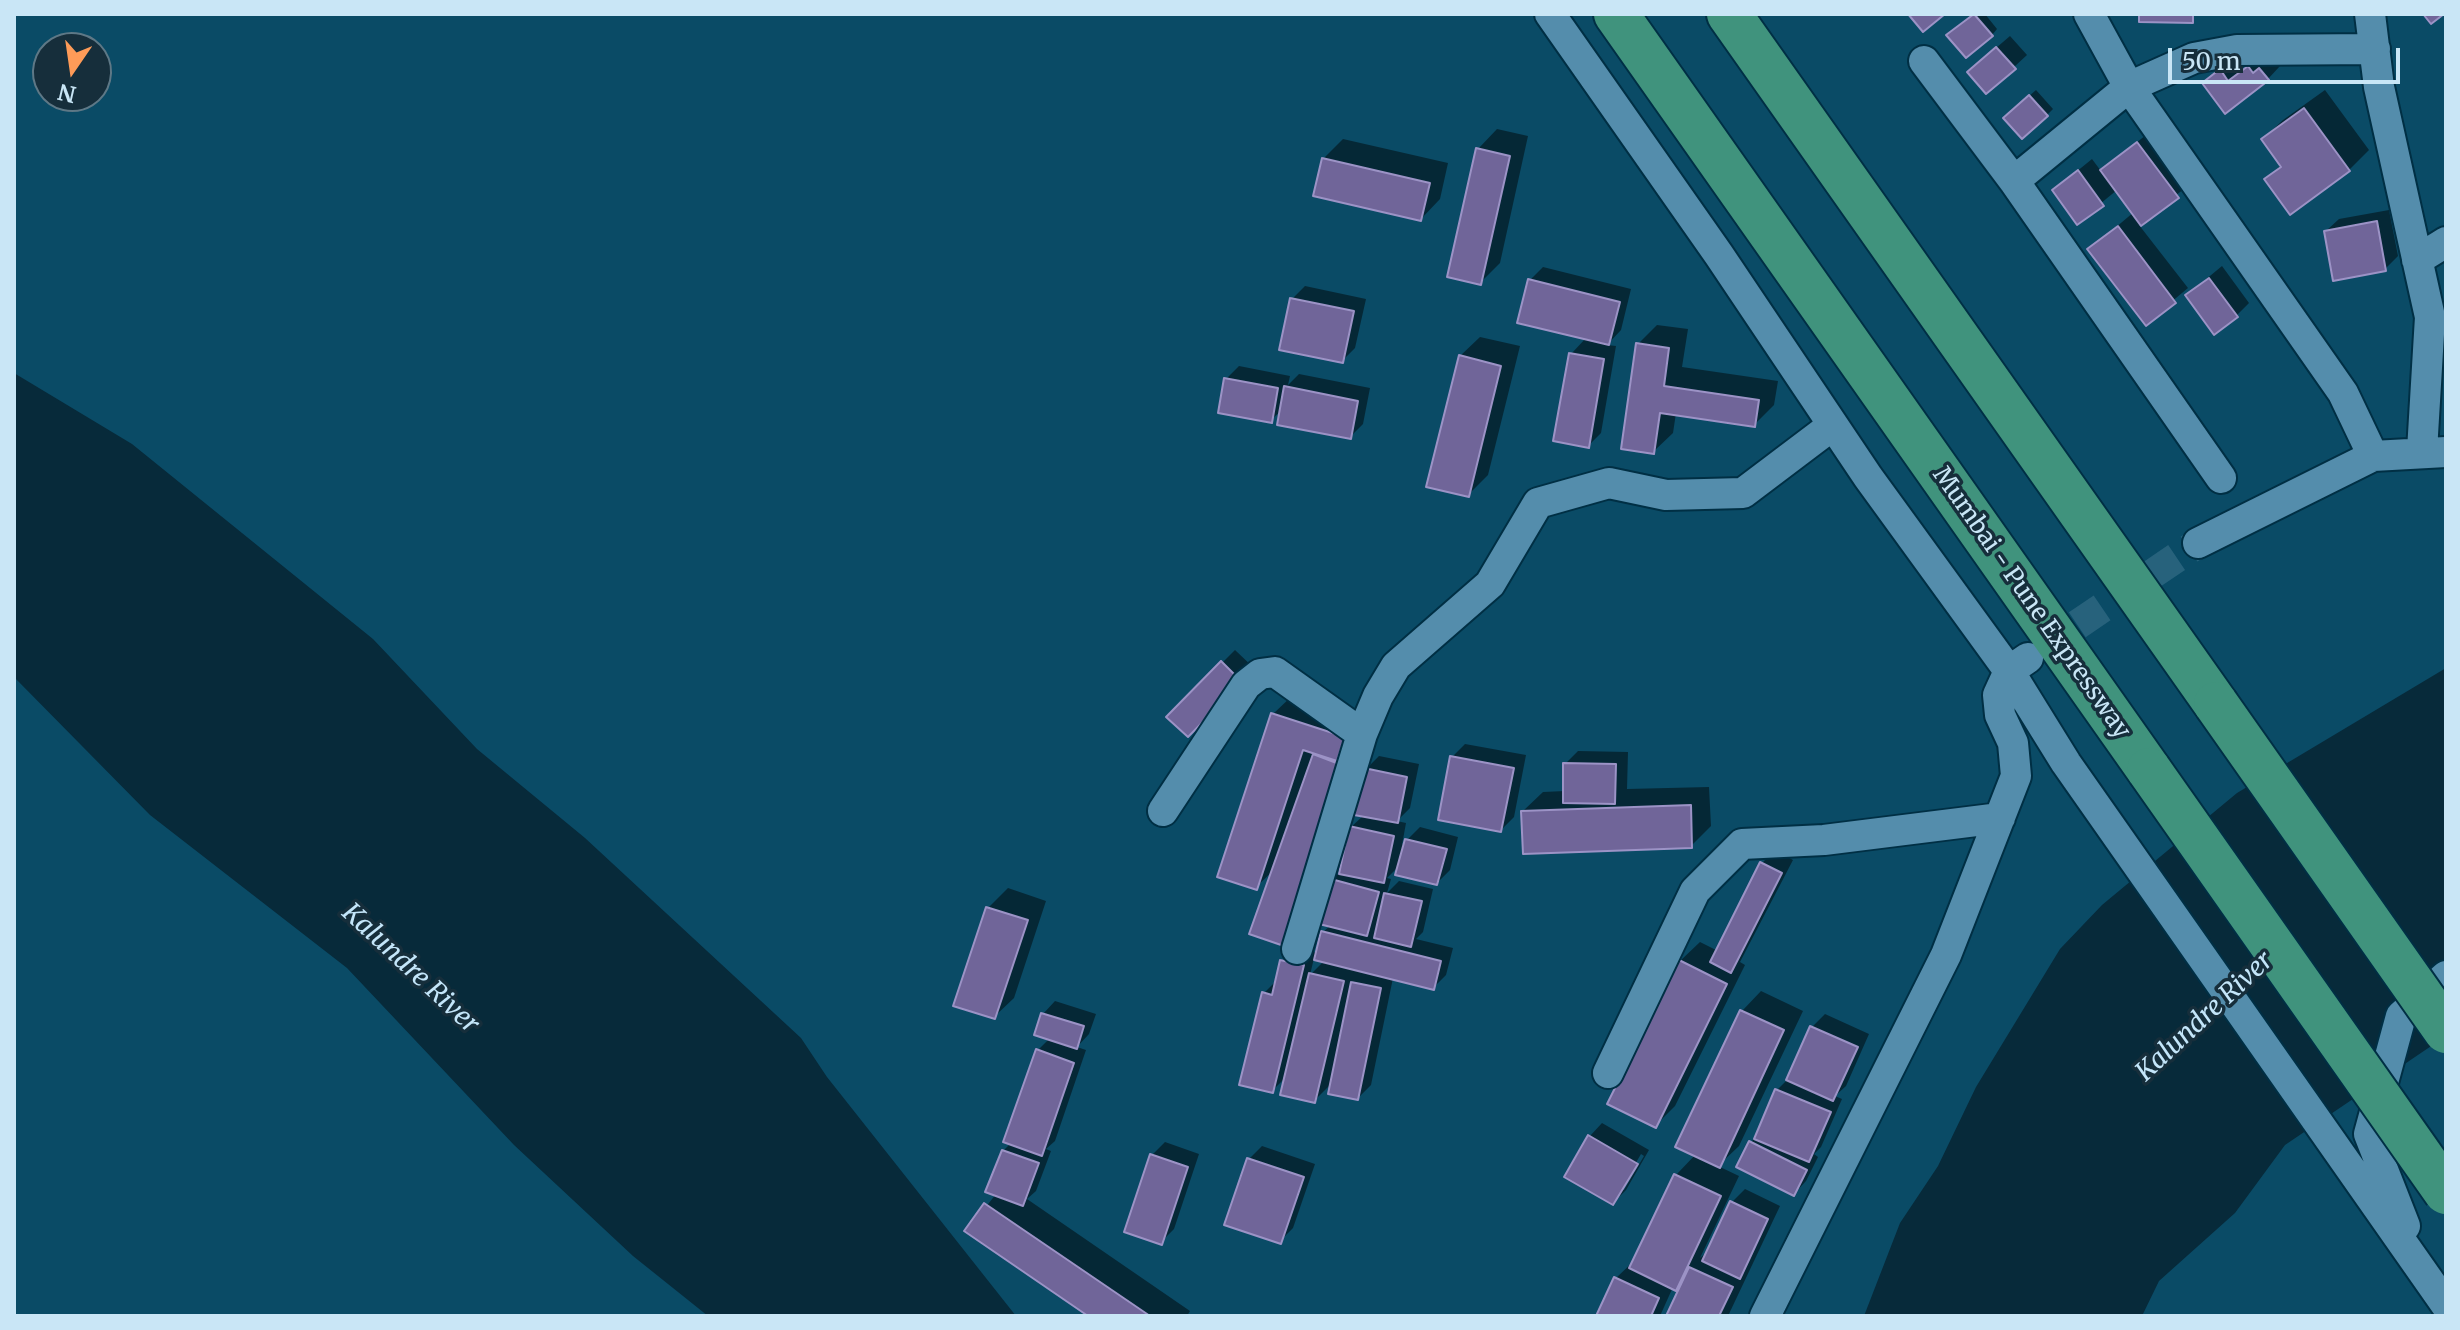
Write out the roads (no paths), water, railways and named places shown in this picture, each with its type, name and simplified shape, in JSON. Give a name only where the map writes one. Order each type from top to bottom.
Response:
[{"type":"highway","name":"Mumbai - Pune Expressway","points":[[1616,14],[2446,1192]]},
{"type":"highway","points":[[1729,14],[2446,1031]]},
{"type":"street","points":[[1550,14],[1833,425],[2019,664],[2066,763],[2446,1305]]},
{"type":"street","points":[[2089,14],[2129,87],[2343,393],[2373,456]]},
{"type":"street","points":[[2198,543],[2373,456],[2434,451],[2430,317],[2379,87],[2370,14]]},
{"type":"street","points":[[2014,181],[2129,87],[2194,58],[2237,50],[2375,49]]},
{"type":"street","points":[[1924,61],[2014,181],[2221,478]]},
{"type":"street","points":[[2417,260],[2446,242]]},
{"type":"street","points":[[1297,949],[1362,734],[1378,696],[1396,666],[1490,584],[1538,503],[1609,483],[1666,495],[1743,493],[1833,425]]},
{"type":"street","points":[[1765,1316],[1946,955],[2000,818],[2016,776],[2013,743],[2000,715],[1998,695],[2019,664]]},
{"type":"street","points":[[1163,811],[1246,685],[1260,674],[1275,672],[1362,734]]},
{"type":"street","points":[[1608,1073],[1695,891],[1742,844],[1824,840],[2000,818]]},
{"type":"street","points":[[2423,1272],[2369,1134],[2401,1016],[2446,976]]},
{"type":"water","name":"Kalundre River","points":[[14,373],[132,444],[373,639],[477,749],[585,838],[801,1038],[827,1077],[1016,1316],[708,1316],[633,1256],[514,1145],[347,968],[150,815],[14,677]]},
{"type":"water","name":"Kalundre River","points":[[2446,668],[2446,1036],[2285,1145],[2235,1213],[2159,1281],[2142,1316],[1864,1316],[1900,1223],[1938,1166],[1976,1087],[2060,949],[2102,905],[2237,793]]},
{"type":"tunnel","points":[[2040,650],[2198,543]]}]
